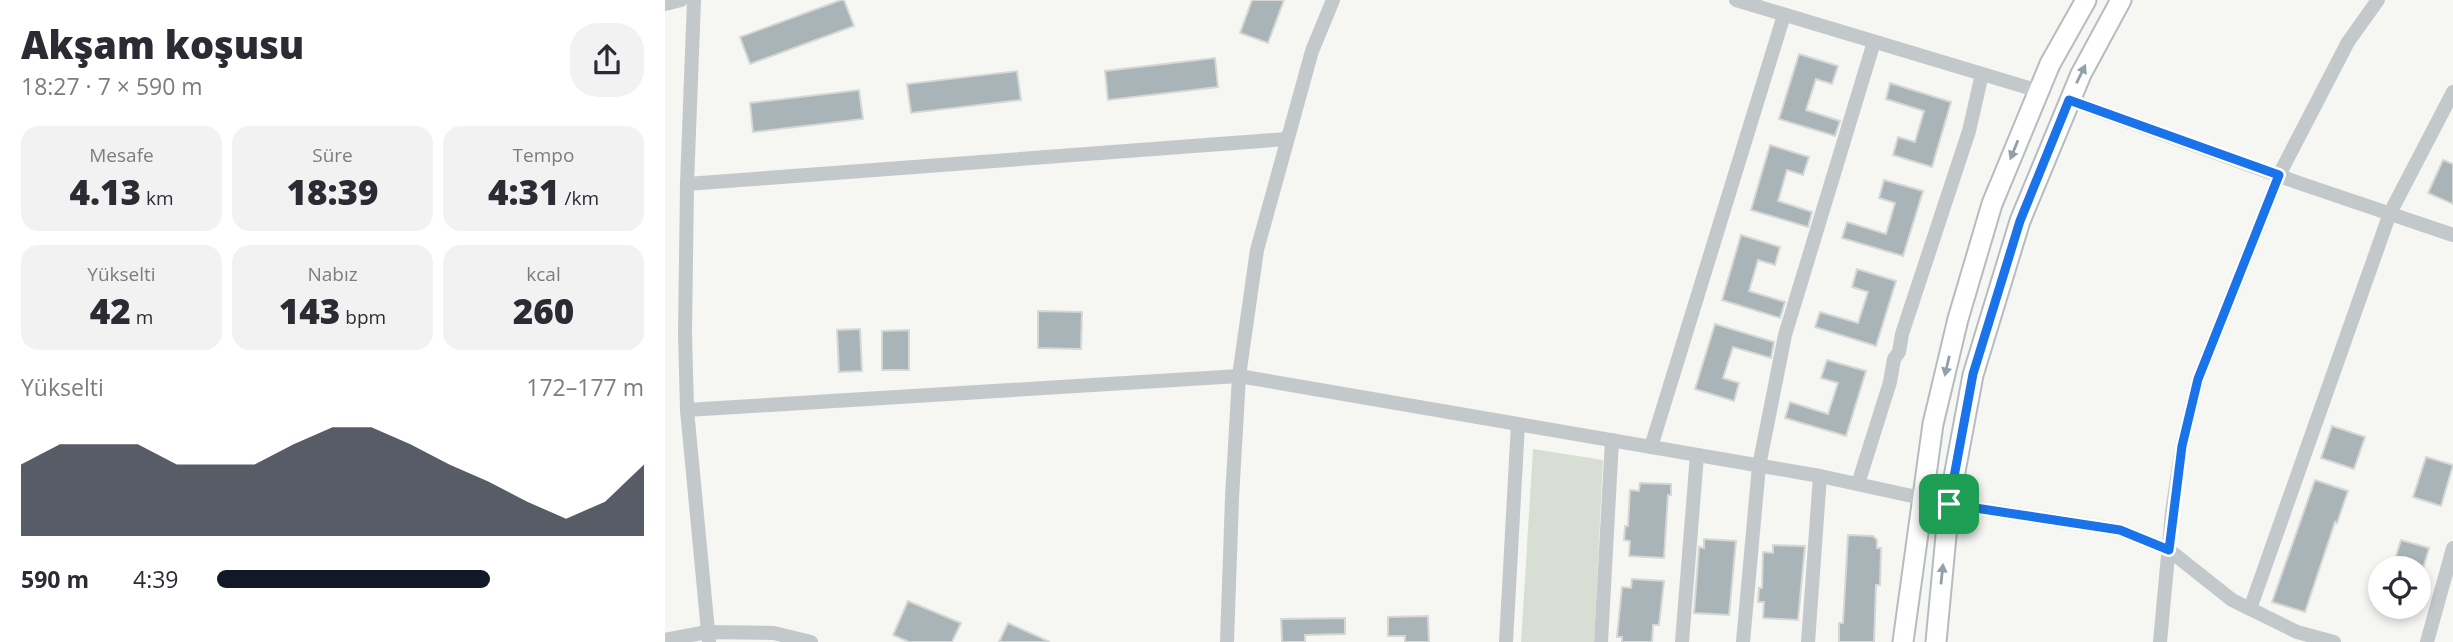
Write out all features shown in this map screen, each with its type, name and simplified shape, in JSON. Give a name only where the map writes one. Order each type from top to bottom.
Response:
[{"type":"main road","points":[[1903,642],[1933,424],[1958,319],[1992,204],[2050,64],[2086,0]]},
{"type":"main road","points":[[1936,642],[1949,504],[1973,374],[2020,221],[2069,100],[2121,0]]},
{"type":"street","points":[[665,4],[681,0]]},
{"type":"street","points":[[694,0],[685,333],[687,410],[708,637]]},
{"type":"street","points":[[1227,642],[1239,376],[1257,250],[1312,51],[1333,0]]},
{"type":"street","points":[[1736,0],[1767,4],[1784,15],[2039,91]]},
{"type":"street","points":[[2160,642],[2182,446],[2198,379],[2279,175],[2348,43],[2378,0]]},
{"type":"street","points":[[1651,447],[1784,15]]},
{"type":"street","points":[[1743,642],[1759,466],[1785,335],[1874,41]]},
{"type":"street","points":[[1858,484],[1894,359],[1899,352],[1906,321],[1969,131],[1982,74]]},
{"type":"street","points":[[2250,609],[2390,213],[2453,92]]},
{"type":"street","points":[[2069,100],[2453,235]]},
{"type":"street","points":[[687,184],[1287,139]]},
{"type":"street","points":[[687,410],[1239,376],[1820,476],[1949,504],[2120,530],[2169,550],[2232,600],[2297,632],[2334,642]]},
{"type":"street","points":[[1506,642],[1518,424]]},
{"type":"street","points":[[1601,642],[1612,440]]},
{"type":"street","points":[[1682,642],[1697,455]]},
{"type":"street","points":[[1808,642],[1820,476]]},
{"type":"street","points":[[2427,642],[2453,548]]},
{"type":"street","points":[[665,640],[774,633],[807,641]]},
{"type":"shaded area","points":[[1533,449],[1603,460],[1594,642],[1521,642]]},
{"type":"building","points":[[844,0],[854,26],[750,64],[740,37]]},
{"type":"building","points":[[1252,0],[1284,0],[1268,43],[1240,33]]},
{"type":"building","points":[[1799,54],[1838,66],[1832,84],[1816,79],[1806,110],[1840,121],[1835,136],[1779,119]]},
{"type":"building","points":[[1215,58],[1218,87],[1108,100],[1105,71]]},
{"type":"building","points":[[1017,71],[1021,100],[911,113],[907,84]]},
{"type":"building","points":[[1890,83],[1951,102],[1932,167],[1893,155],[1898,137],[1915,142],[1924,111],[1886,99]]},
{"type":"building","points":[[859,90],[863,119],[753,132],[750,103]]},
{"type":"building","points":[[1770,145],[1809,157],[1803,175],[1787,170],[1778,201],[1812,212],[1808,227],[1751,210]]},
{"type":"building","points":[[2443,160],[2453,164],[2453,204],[2428,193]]},
{"type":"building","points":[[1884,180],[1923,191],[1903,256],[1842,238],[1847,222],[1886,234],[1895,203],[1879,198]]},
{"type":"building","points":[[1741,235],[1780,247],[1775,265],[1758,260],[1749,291],[1785,302],[1780,318],[1722,300]]},
{"type":"building","points":[[1857,269],[1896,281],[1876,346],[1815,327],[1820,312],[1858,323],[1868,292],[1852,287]]},
{"type":"building","points":[[1038,311],[1082,312],[1081,349],[1038,348]]},
{"type":"building","points":[[1715,324],[1774,342],[1771,358],[1733,347],[1723,378],[1739,383],[1734,401],[1695,389]]},
{"type":"building","points":[[860,329],[862,371],[839,372],[837,330]]},
{"type":"building","points":[[909,330],[909,370],[882,370],[882,331]]},
{"type":"building","points":[[1827,360],[1866,371],[1846,436],[1785,418],[1790,402],[1828,414],[1838,383],[1821,378]]},
{"type":"building","points":[[2332,426],[2365,437],[2354,469],[2321,458]]},
{"type":"building","points":[[2426,457],[2453,465],[2441,506],[2413,497]]},
{"type":"building","points":[[2315,480],[2348,491],[2305,612],[2272,602]]},
{"type":"building","points":[[1640,483],[1671,484],[1664,558],[1629,556],[1630,541],[1624,540],[1625,526],[1628,526],[1630,490],[1639,491]]},
{"type":"building","points":[[1848,535],[1873,536],[1877,540],[1877,548],[1881,548],[1880,585],[1876,585],[1874,642],[1839,642],[1839,623],[1843,623]]},
{"type":"building","points":[[1704,539],[1736,541],[1729,615],[1694,613],[1699,547],[1704,548]]},
{"type":"building","points":[[2401,540],[2429,548],[2427,556],[2396,556]]},
{"type":"building","points":[[1773,545],[1805,546],[1798,620],[1763,618],[1764,602],[1758,602],[1759,588],[1762,588],[1763,552],[1773,553]]},
{"type":"building","points":[[1632,579],[1664,581],[1659,625],[1653,625],[1652,642],[1622,642],[1622,637],[1617,637],[1622,587],[1631,588]]},
{"type":"building","points":[[908,601],[961,623],[952,642],[909,642],[893,635]]},
{"type":"building","points":[[1428,616],[1429,642],[1405,642],[1405,636],[1388,636],[1388,617]]},
{"type":"building","points":[[1345,618],[1345,634],[1305,635],[1305,642],[1282,642],[1281,619]]},
{"type":"building","points":[[1008,623],[1050,642],[999,642]]},
{"type":"route","points":[[2069,100],[2279,175],[2198,379],[2182,446],[2169,550],[2120,530],[1949,504],[1973,374],[2020,221],[2069,100]]}]
